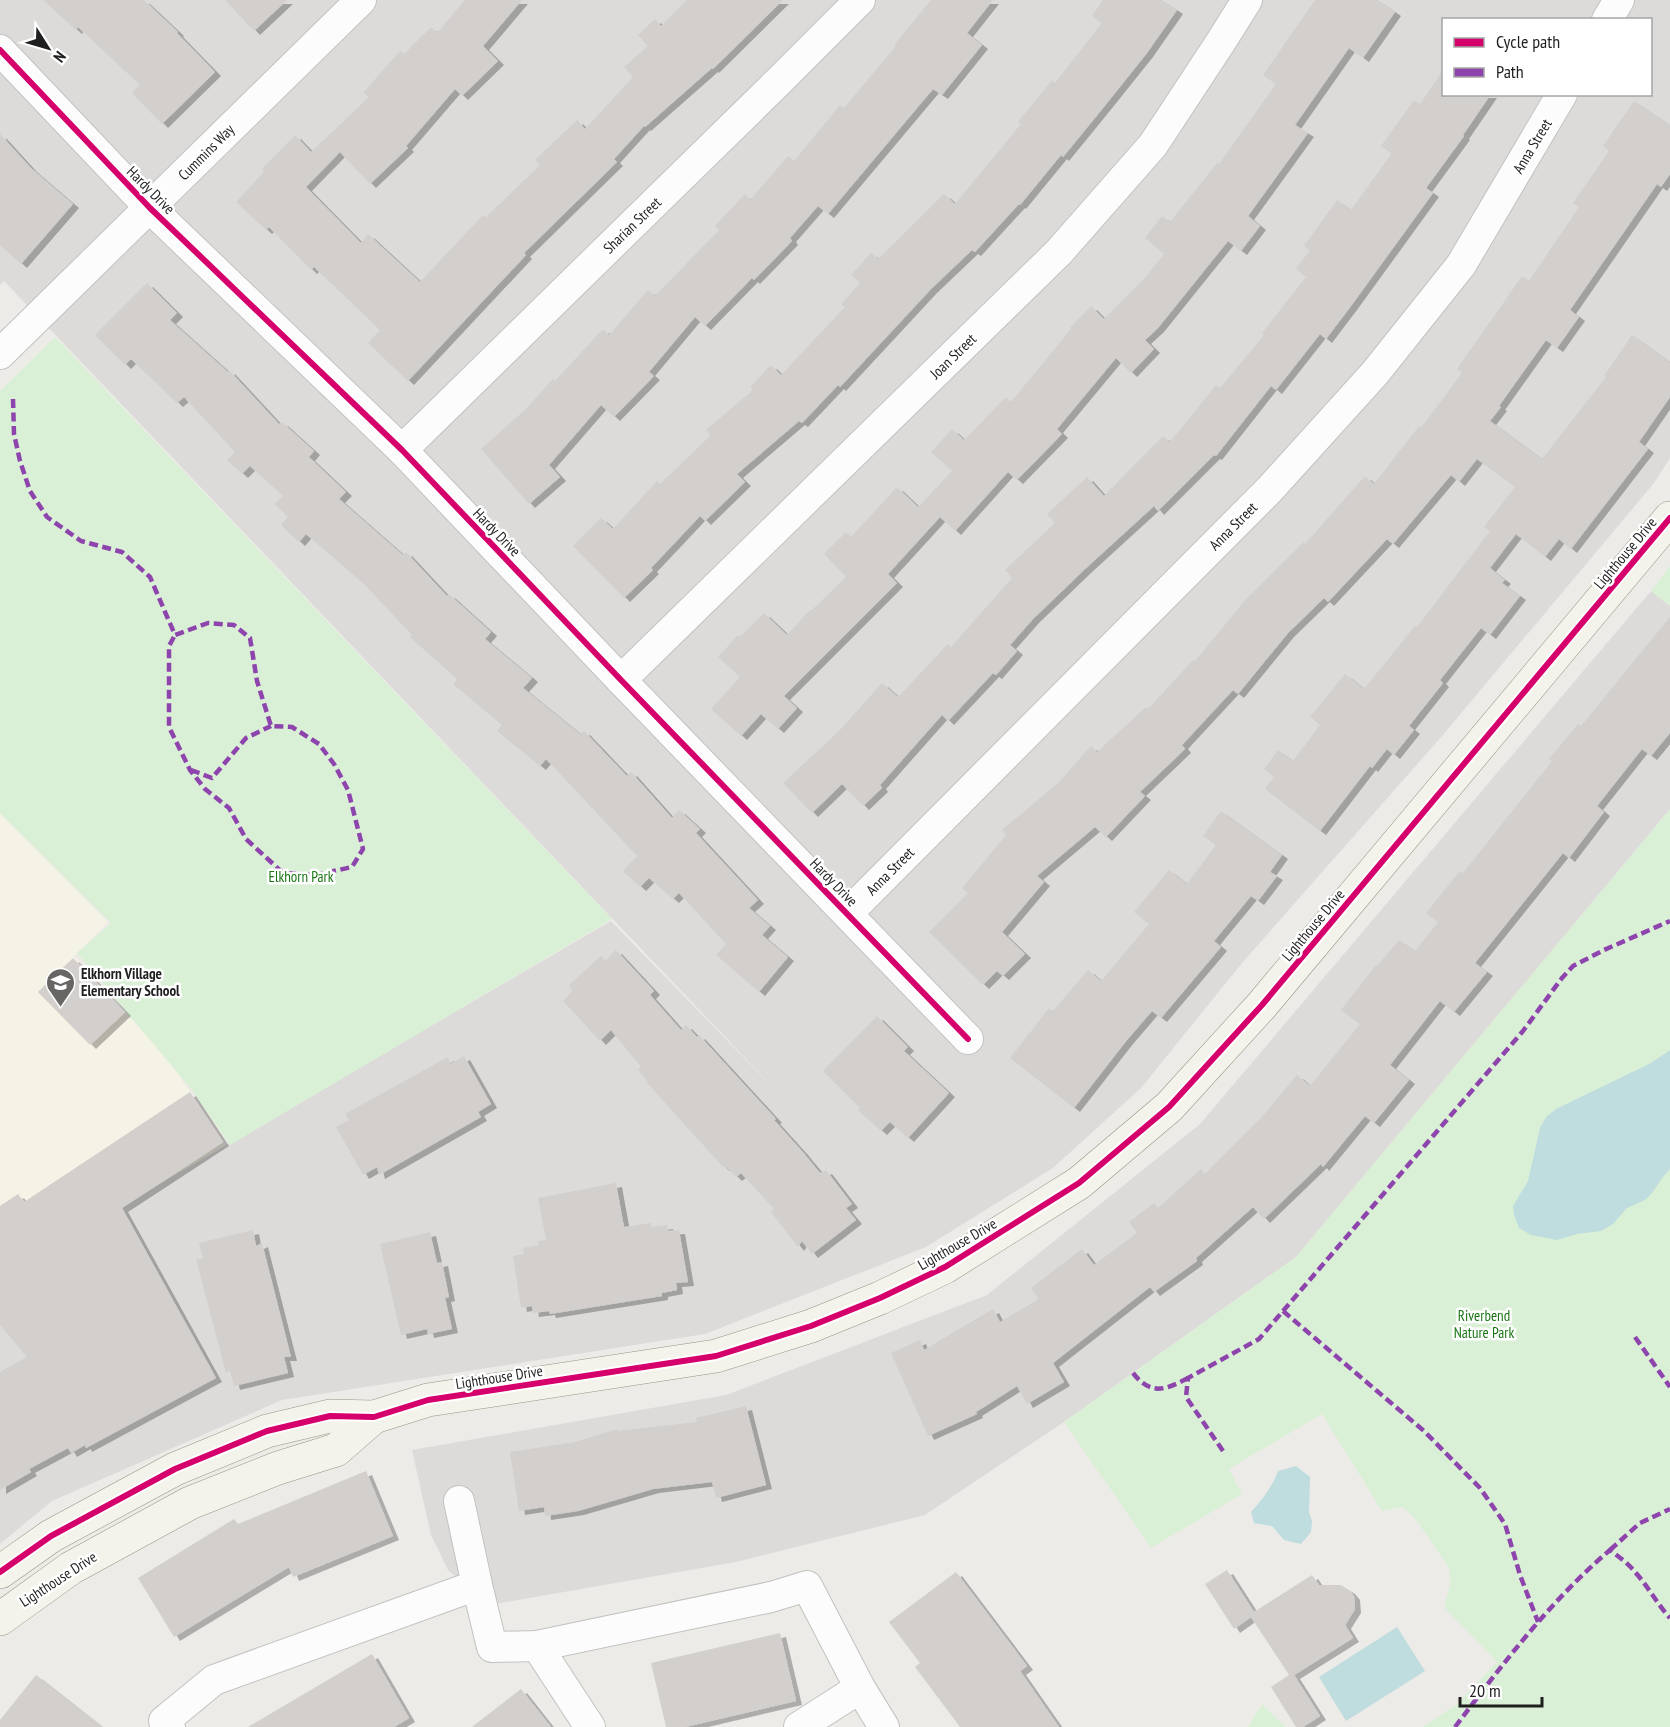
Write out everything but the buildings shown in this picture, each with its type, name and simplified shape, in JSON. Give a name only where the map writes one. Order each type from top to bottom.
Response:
[{"type":"street","name":"Cummins Way","points":[[0,354],[360,0]]},
{"type":"street","name":"Sharian Street","points":[[402,450],[860,0]]},
{"type":"street","name":"Joan Street","points":[[621,680],[1059,252],[1153,145],[1247,0]]},
{"type":"street","points":[[1608,18],[1619,0]]},
{"type":"street","name":"Hardy Drive","points":[[0,50],[150,207],[402,450],[968,1039]]},
{"type":"street","name":"Anna Street","points":[[848,913],[1270,489],[1375,373],[1461,265],[1561,96]]},
{"type":"street","name":"Lighthouse Drive","points":[[0,1572],[51,1536],[175,1469],[267,1431],[330,1416],[374,1417],[428,1400],[716,1356],[811,1326],[880,1298],[945,1267],[1079,1183],[1169,1107],[1262,1005],[1670,518]]},
{"type":"street","name":"Lighthouse Drive","points":[[0,1619],[70,1568],[180,1508],[278,1468],[336,1450],[374,1417]]},
{"type":"street","points":[[459,1501],[492,1647],[537,1646],[771,1597],[807,1586],[860,1688],[884,1727]]},
{"type":"street","points":[[170,1727],[164,1721],[214,1680],[477,1585]]},
{"type":"street","points":[[537,1646],[590,1727]]},
{"type":"street","points":[[799,1727],[860,1688]]},
{"type":"shaded area","points":[[0,0],[1670,0],[1670,458],[1654,483],[1442,736],[1242,963],[1141,1088],[1053,1168],[926,1247],[705,1334],[282,1400],[52,1501],[0,1544],[0,1277],[611,921],[790,1105],[4,281],[0,285]]},
{"type":"shaded area","points":[[1651,591],[1670,606],[1670,809],[1296,1257],[1064,1422],[925,1515],[736,1562],[489,1605],[448,1570],[431,1535],[412,1450],[726,1395],[987,1295],[1200,1124]]},
{"type":"shaded area","name":"Elkhorn Village Elementary School","points":[[0,814],[108,922],[74,956],[167,1058],[226,1145],[0,1277]]},
{"type":"green space","name":"Elkhorn Park","points":[[55,337],[612,919],[230,1145],[192,1090],[77,953],[111,923],[0,813],[0,391]]},
{"type":"green space","points":[[1670,566],[1670,606],[1651,591]]},
{"type":"green space","name":"Riverbend Nature Park","points":[[1670,809],[1670,1727],[1422,1727],[1457,1704],[1497,1662],[1444,1607],[1450,1585],[1449,1568],[1416,1520],[1403,1507],[1382,1511],[1322,1414],[1229,1469],[1242,1494],[1151,1548],[1064,1422],[1296,1257]]},
{"type":"green space","points":[[1262,1704],[1286,1727],[1248,1727]]},
{"type":"water","points":[[1670,1050],[1670,1169],[1652,1193],[1645,1200],[1627,1208],[1613,1224],[1601,1231],[1577,1234],[1557,1240],[1531,1235],[1519,1228],[1513,1206],[1528,1181],[1540,1128],[1546,1117],[1556,1109],[1651,1063]]},
{"type":"water","points":[[1296,1466],[1310,1477],[1311,1532],[1301,1544],[1284,1540],[1272,1526],[1254,1523],[1251,1512],[1267,1493],[1278,1471]]},
{"type":"water","points":[[1397,1627],[1425,1671],[1346,1721],[1319,1677]]},
{"type":"marked path","points":[[13,399],[14,434],[20,461],[30,491],[47,517],[81,541],[122,552],[150,577],[175,635],[208,623],[234,625],[250,638],[257,681],[271,726],[292,727],[319,744],[334,764],[348,790],[363,849],[352,867],[316,875],[283,873],[246,839],[229,808],[205,789],[190,770],[169,727],[169,646],[175,635]]},
{"type":"marked path","points":[[191,770],[212,778],[246,738],[271,726]]},
{"type":"marked path","points":[[1283,1311],[1523,1031],[1573,966],[1670,921]]},
{"type":"marked path","points":[[1223,1451],[1186,1397],[1188,1378],[1259,1339],[1283,1311],[1424,1431],[1480,1488],[1505,1524],[1520,1575],[1538,1622]]},
{"type":"marked path","points":[[1635,1337],[1670,1387]]},
{"type":"marked path","points":[[1133,1373],[1146,1385],[1159,1389],[1172,1386],[1188,1378]]},
{"type":"marked path","points":[[1610,1550],[1640,1523],[1670,1509]]},
{"type":"marked path","points":[[1455,1727],[1547,1612],[1610,1550],[1632,1569],[1670,1618]]},
{"type":"cycle path","points":[[0,50],[150,208],[402,450],[968,1039]]},
{"type":"cycle path","points":[[0,1572],[51,1536],[175,1469],[267,1431],[330,1416],[374,1417],[428,1400],[716,1356],[811,1326],[880,1298],[945,1267],[1079,1183],[1169,1107],[1262,1005],[1670,518]]},
{"type":"place","name":"Elkhorn Village Elementary School","points":[[60,1008]]}]
